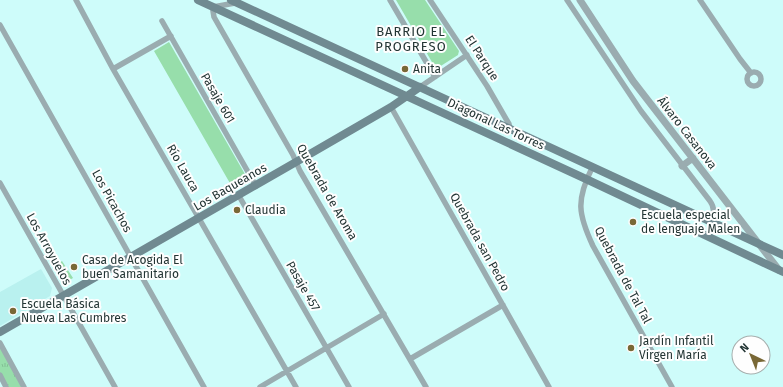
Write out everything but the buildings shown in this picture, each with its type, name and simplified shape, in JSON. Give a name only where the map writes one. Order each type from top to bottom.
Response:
[{"type":"main road","name":"Diagonal Las Torres","points":[[198,0],[586,179],[782,272]]},
{"type":"main road","name":"Diagonal Las Torres","points":[[235,1],[510,130],[783,255]]},
{"type":"main road","name":"Los Baqueanos","points":[[0,332],[239,196],[391,107],[420,87]]},
{"type":"street","name":"Río Lauca","points":[[76,0],[113,69],[296,387]]},
{"type":"street","points":[[390,0],[435,78]]},
{"type":"street","name":"El Parque","points":[[430,0],[467,55],[510,124],[510,130]]},
{"type":"street","name":"Álvaro Casanova","points":[[567,0],[641,111],[713,206],[714,211],[710,221]]},
{"type":"street","name":"Álvaro Casanova","points":[[580,0],[633,81],[782,272]]},
{"type":"street","points":[[700,0],[751,73]]},
{"type":"street","points":[[213,7],[235,1]]},
{"type":"street","name":"Quebrada de Aroma","points":[[213,7],[214,17],[426,387]]},
{"type":"street","name":"Pasaje 601","points":[[162,21],[256,186]]},
{"type":"street","name":"Los Picachos","points":[[0,25],[204,387]]},
{"type":"street","points":[[113,69],[171,36]]},
{"type":"street","name":"Los Baqueanos","points":[[420,87],[467,55]]},
{"type":"street","name":"Quebrada san Pedro","points":[[391,107],[549,387]]},
{"type":"street","points":[[682,166],[693,158]]},
{"type":"street","name":"Quebrada de Tal Tal","points":[[592,168],[586,179],[580,204],[581,216],[586,231],[672,387]]},
{"type":"street","name":"Los Arroyuelos","points":[[0,183],[115,387]]},
{"type":"street","name":"Pasaje 457","points":[[239,196],[349,387]]},
{"type":"street","points":[[410,359],[502,305]]},
{"type":"street","points":[[260,387],[384,314]]},
{"type":"street","points":[[0,344],[24,387]]},
{"type":"street","points":[[0,375],[6,387]]},
{"type":"shaded area","name":"Escuela Básica Nueva Las Cumbres","points":[[41,269],[52,288],[50,296],[0,326],[0,292]]},
{"type":"green space","points":[[396,0],[425,0],[459,51],[458,55],[436,69]]},
{"type":"green space","points":[[169,42],[246,176],[231,185],[154,51]]},
{"type":"green space","points":[[62,261],[73,278],[66,282],[56,265]]},
{"type":"green space","points":[[0,347],[22,387],[8,387],[0,374]]},
{"type":"place","name":"Anita","points":[[405,69]]},
{"type":"place","name":"Claudia","points":[[237,210]]},
{"type":"place","name":"Escuela especial de lenguaje Malen","points":[[633,222]]},
{"type":"place","name":"Casa de Acogida El buen Samanitario","points":[[74,267]]},
{"type":"place","name":"Escuela Básica Nueva Las Cumbres","points":[[13,311]]},
{"type":"place","name":"Jardín Infantil Virgen María","points":[[631,348]]},
{"type":"district","name":"BARRIO EL PROGRESO","points":[[411,38]]}]
